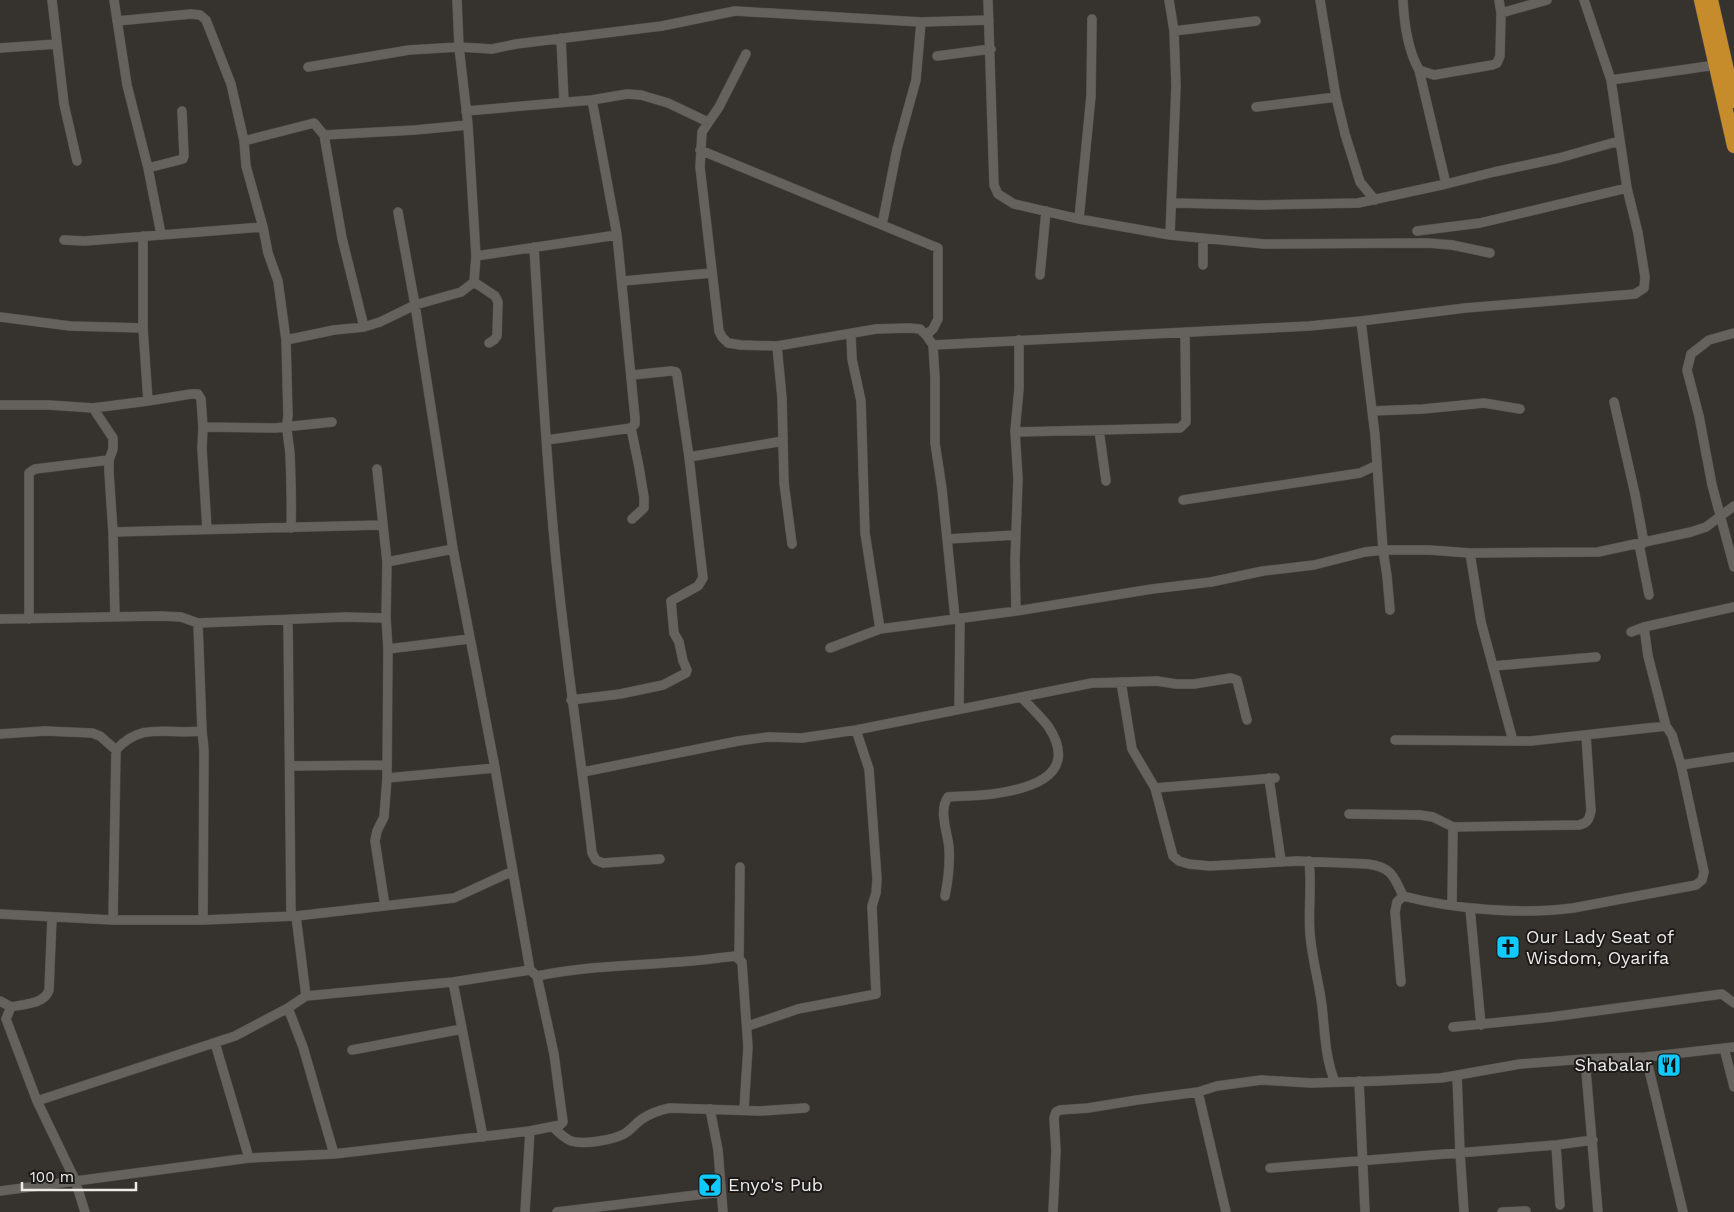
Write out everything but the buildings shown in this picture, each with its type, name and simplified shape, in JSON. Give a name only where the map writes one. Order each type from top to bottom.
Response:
[{"type":"highway","points":[[1701,0],[1734,146]]},
{"type":"highway","points":[[1711,0],[1734,101]]},
{"type":"street","points":[[52,0],[64,104],[77,161]]},
{"type":"street","points":[[114,0],[127,85],[148,168],[161,234]]},
{"type":"street","points":[[286,340],[334,330],[364,327],[393,317],[415,305],[461,292],[474,282],[476,256],[468,125],[459,47],[456,0]]},
{"type":"street","points":[[988,0],[994,185],[998,194],[1014,204],[1079,219],[1203,239],[1264,244],[1427,242],[1490,253]]},
{"type":"street","points":[[1170,0],[1174,31],[1176,86],[1170,235]]},
{"type":"street","points":[[1320,0],[1336,97],[1345,134],[1360,182],[1374,200]]},
{"type":"street","points":[[1403,0],[1405,20],[1414,61],[1419,70],[1446,184]]},
{"type":"street","points":[[1419,70],[1434,75],[1497,63],[1500,56],[1501,14],[1499,0]]},
{"type":"street","points":[[1501,14],[1547,0]]},
{"type":"street","points":[[933,345],[1218,331],[1232,328],[1254,329],[1309,326],[1465,308],[1635,294],[1644,288],[1638,233],[1627,188],[1611,80],[1584,0]]},
{"type":"street","points":[[308,67],[409,50],[459,47],[492,49],[560,38],[662,26],[735,12],[921,22],[989,20]]},
{"type":"street","points":[[117,21],[191,14],[200,15],[206,20],[231,84],[244,141],[246,166],[268,253],[278,281],[286,340],[288,416],[286,427],[290,471],[291,528]]},
{"type":"street","points":[[1079,219],[1091,96],[1092,19]]},
{"type":"street","points":[[1174,31],[1256,21]]},
{"type":"street","points":[[882,225],[897,149],[916,80],[921,22]]},
{"type":"street","points":[[560,38],[564,102]]},
{"type":"street","points":[[0,48],[57,44]]},
{"type":"street","points":[[937,56],[991,49]]},
{"type":"street","points":[[746,54],[720,107],[702,132],[700,150],[700,167],[712,273],[722,337],[728,343],[777,346],[851,335],[876,329],[908,328],[920,329],[933,345],[935,443],[957,618],[959,708]]},
{"type":"street","points":[[1611,80],[1716,65]]},
{"type":"street","points":[[466,111],[592,100],[627,94],[640,95],[668,102],[708,122]]},
{"type":"street","points":[[1256,107],[1336,97]]},
{"type":"street","points":[[547,440],[631,428],[635,424],[618,234],[592,100]]},
{"type":"street","points":[[148,168],[182,159],[184,156],[182,111]]},
{"type":"street","points":[[244,141],[314,122],[324,135],[342,238],[364,327]]},
{"type":"street","points":[[324,135],[468,125]]},
{"type":"street","points":[[1172,203],[1262,205],[1358,203],[1558,158],[1619,141]]},
{"type":"street","points":[[700,150],[938,248],[938,319],[933,329],[926,335]]},
{"type":"street","points":[[1358,203],[1360,182]]},
{"type":"street","points":[[1417,231],[1480,223],[1627,188]]},
{"type":"street","points":[[1040,274],[1046,211]]},
{"type":"street","points":[[0,1191],[249,1158],[334,1154],[483,1137],[553,1127],[563,1122],[554,1054],[533,973],[469,639],[415,305],[398,212]]},
{"type":"street","points":[[64,240],[85,241],[262,227]]},
{"type":"street","points":[[476,256],[618,234]]},
{"type":"street","points":[[142,236],[142,328],[148,401]]},
{"type":"street","points":[[1203,239],[1203,264]]},
{"type":"street","points":[[534,247],[554,538],[572,700],[583,772],[592,853],[596,860],[603,863],[660,859]]},
{"type":"street","points":[[623,281],[712,273]]},
{"type":"street","points":[[474,282],[494,296],[498,302],[497,336],[489,343]]},
{"type":"street","points":[[0,317],[70,326],[142,328]]},
{"type":"street","points":[[1361,321],[1372,411],[1383,550],[1388,576],[1390,610]]},
{"type":"street","points":[[1015,432],[1180,428],[1184,426],[1186,422],[1185,332]]},
{"type":"street","points":[[1734,333],[1710,340],[1691,354],[1687,370],[1699,416],[1712,485],[1734,567]]},
{"type":"street","points":[[851,335],[852,359],[860,401],[865,533],[880,629]]},
{"type":"street","points":[[1016,611],[1014,560],[1018,479],[1015,432],[1019,389],[1019,340]]},
{"type":"street","points":[[777,346],[782,398],[784,483],[792,544]]},
{"type":"street","points":[[572,700],[620,694],[663,685],[686,673],[687,670],[682,661],[679,642],[674,633],[671,601],[698,586],[703,578],[689,457],[676,372],[632,375]]},
{"type":"street","points":[[0,406],[48,405],[93,408],[198,394],[201,399],[203,427],[202,449],[207,529]]},
{"type":"street","points":[[1614,402],[1635,494],[1649,596]]},
{"type":"street","points":[[1372,411],[1423,409],[1484,403],[1520,409]]},
{"type":"street","points":[[93,408],[113,438],[113,449],[109,460],[108,472],[113,532],[115,617]]},
{"type":"street","points":[[203,427],[275,428],[332,422]]},
{"type":"street","points":[[631,428],[636,446],[644,497],[644,508],[632,519]]},
{"type":"street","points":[[1099,430],[1106,481]]},
{"type":"street","points":[[689,457],[783,441]]},
{"type":"street","points":[[29,619],[29,473],[35,469],[109,460]]},
{"type":"street","points":[[1183,500],[1360,473],[1377,464]]},
{"type":"street","points":[[376,469],[387,562],[387,778],[384,818],[375,835],[377,860],[385,906]]},
{"type":"street","points":[[830,648],[880,629],[1211,582],[1263,571],[1314,565],[1365,552],[1429,550],[1470,553],[1598,552],[1706,527],[1734,506]]},
{"type":"street","points":[[113,532],[381,524]]},
{"type":"street","points":[[947,539],[1016,535]]},
{"type":"street","points":[[387,562],[453,549]]},
{"type":"street","points":[[1470,553],[1481,622],[1513,742]]},
{"type":"street","points":[[1631,632],[1644,627],[1734,608]]},
{"type":"street","points":[[0,619],[160,616],[180,617],[198,623],[345,617],[386,618]]},
{"type":"street","points":[[288,620],[293,916],[306,996]]},
{"type":"street","points":[[198,623],[204,750],[203,920]]},
{"type":"street","points":[[1121,682],[1132,749],[1154,788],[1173,856],[1179,861],[1210,866],[1281,861],[1379,865],[1392,874],[1403,896],[1418,900],[1470,908],[1555,911],[1696,885],[1702,880],[1704,872],[1681,765],[1672,735],[1666,726],[1648,656],[1644,627]]},
{"type":"street","points":[[388,650],[469,639]]},
{"type":"street","points":[[1493,666],[1596,657]]},
{"type":"street","points":[[583,772],[738,741],[768,737],[802,738],[856,730],[1092,683],[1157,681],[1194,684],[1231,678],[1237,680],[1246,720]]},
{"type":"street","points":[[945,896],[948,882],[949,848],[944,808],[948,797],[980,796],[1017,790],[1034,785],[1046,778],[1056,767],[1059,757],[1049,728],[1022,698]]},
{"type":"street","points":[[1395,740],[1513,742],[1666,726]]},
{"type":"street","points":[[748,1026],[798,1009],[876,994],[872,906],[876,894],[877,878],[873,814],[869,769],[856,730]]},
{"type":"street","points":[[0,734],[45,731],[92,733],[100,736],[116,750]]},
{"type":"street","points":[[112,920],[116,750],[124,741],[144,731],[202,731]]},
{"type":"street","points":[[1349,814],[1420,815],[1433,817],[1453,827],[1586,823],[1590,818],[1591,811],[1586,735]]},
{"type":"street","points":[[1681,765],[1734,757]]},
{"type":"street","points":[[290,766],[387,765]]},
{"type":"street","points":[[387,778],[495,768]]},
{"type":"street","points":[[1154,788],[1272,778],[1281,861]]},
{"type":"street","points":[[1452,905],[1453,827]]},
{"type":"street","points":[[1309,861],[1311,877],[1310,941],[1322,1005],[1328,1060],[1335,1082]]},
{"type":"street","points":[[740,867],[739,958],[742,962],[748,1026],[744,1110]]},
{"type":"street","points":[[0,914],[112,920],[203,920],[293,916],[454,898],[513,871]]},
{"type":"street","points":[[1401,982],[1395,912],[1397,902],[1403,896]]},
{"type":"street","points":[[1470,908],[1481,1025]]},
{"type":"street","points":[[0,1001],[11,1007],[41,1000],[47,996],[49,990],[52,918]]},
{"type":"street","points":[[37,1101],[235,1036],[288,1008],[306,996],[607,966],[735,956],[739,958]]},
{"type":"street","points":[[452,982],[483,1137]]},
{"type":"street","points":[[1453,1027],[1722,994],[1734,1002]]},
{"type":"street","points":[[11,1007],[3,1020],[37,1101],[75,1180],[85,1212]]},
{"type":"street","points":[[288,1008],[303,1048],[334,1154]]},
{"type":"street","points":[[352,1050],[462,1029]]},
{"type":"street","points":[[215,1043],[249,1158]]},
{"type":"street","points":[[1053,1212],[1056,1151],[1054,1118],[1056,1112],[1060,1110],[1088,1108],[1198,1092],[1233,1083],[1261,1080],[1301,1083],[1378,1082],[1457,1076],[1520,1064],[1646,1057],[1734,1047]]},
{"type":"street","points":[[1724,1048],[1734,1087]]},
{"type":"street","points":[[1646,1057],[1683,1212]]},
{"type":"street","points":[[1585,1059],[1598,1212]]},
{"type":"street","points":[[1457,1076],[1464,1212]]},
{"type":"street","points":[[1359,1081],[1365,1212]]},
{"type":"street","points":[[1198,1092],[1226,1212]]},
{"type":"street","points":[[553,1127],[563,1137],[573,1142],[606,1140],[616,1138],[658,1110],[676,1107],[760,1111],[805,1108]]},
{"type":"street","points":[[710,1109],[718,1150],[723,1212]]},
{"type":"street","points":[[525,1212],[530,1131]]},
{"type":"street","points":[[1270,1168],[1556,1145],[1593,1140]]},
{"type":"street","points":[[1556,1145],[1560,1205]]},
{"type":"street","points":[[557,1212],[721,1192]]},
{"type":"street","points":[[1502,1212],[1526,1211]]},
{"type":"place","name":"Our Lady Seat of Wisdom, Oyarifa","points":[[1508,947]]},
{"type":"place","name":"Shabalar","points":[[1669,1065]]},
{"type":"place","name":"Enyo's Pub","points":[[710,1185]]}]
